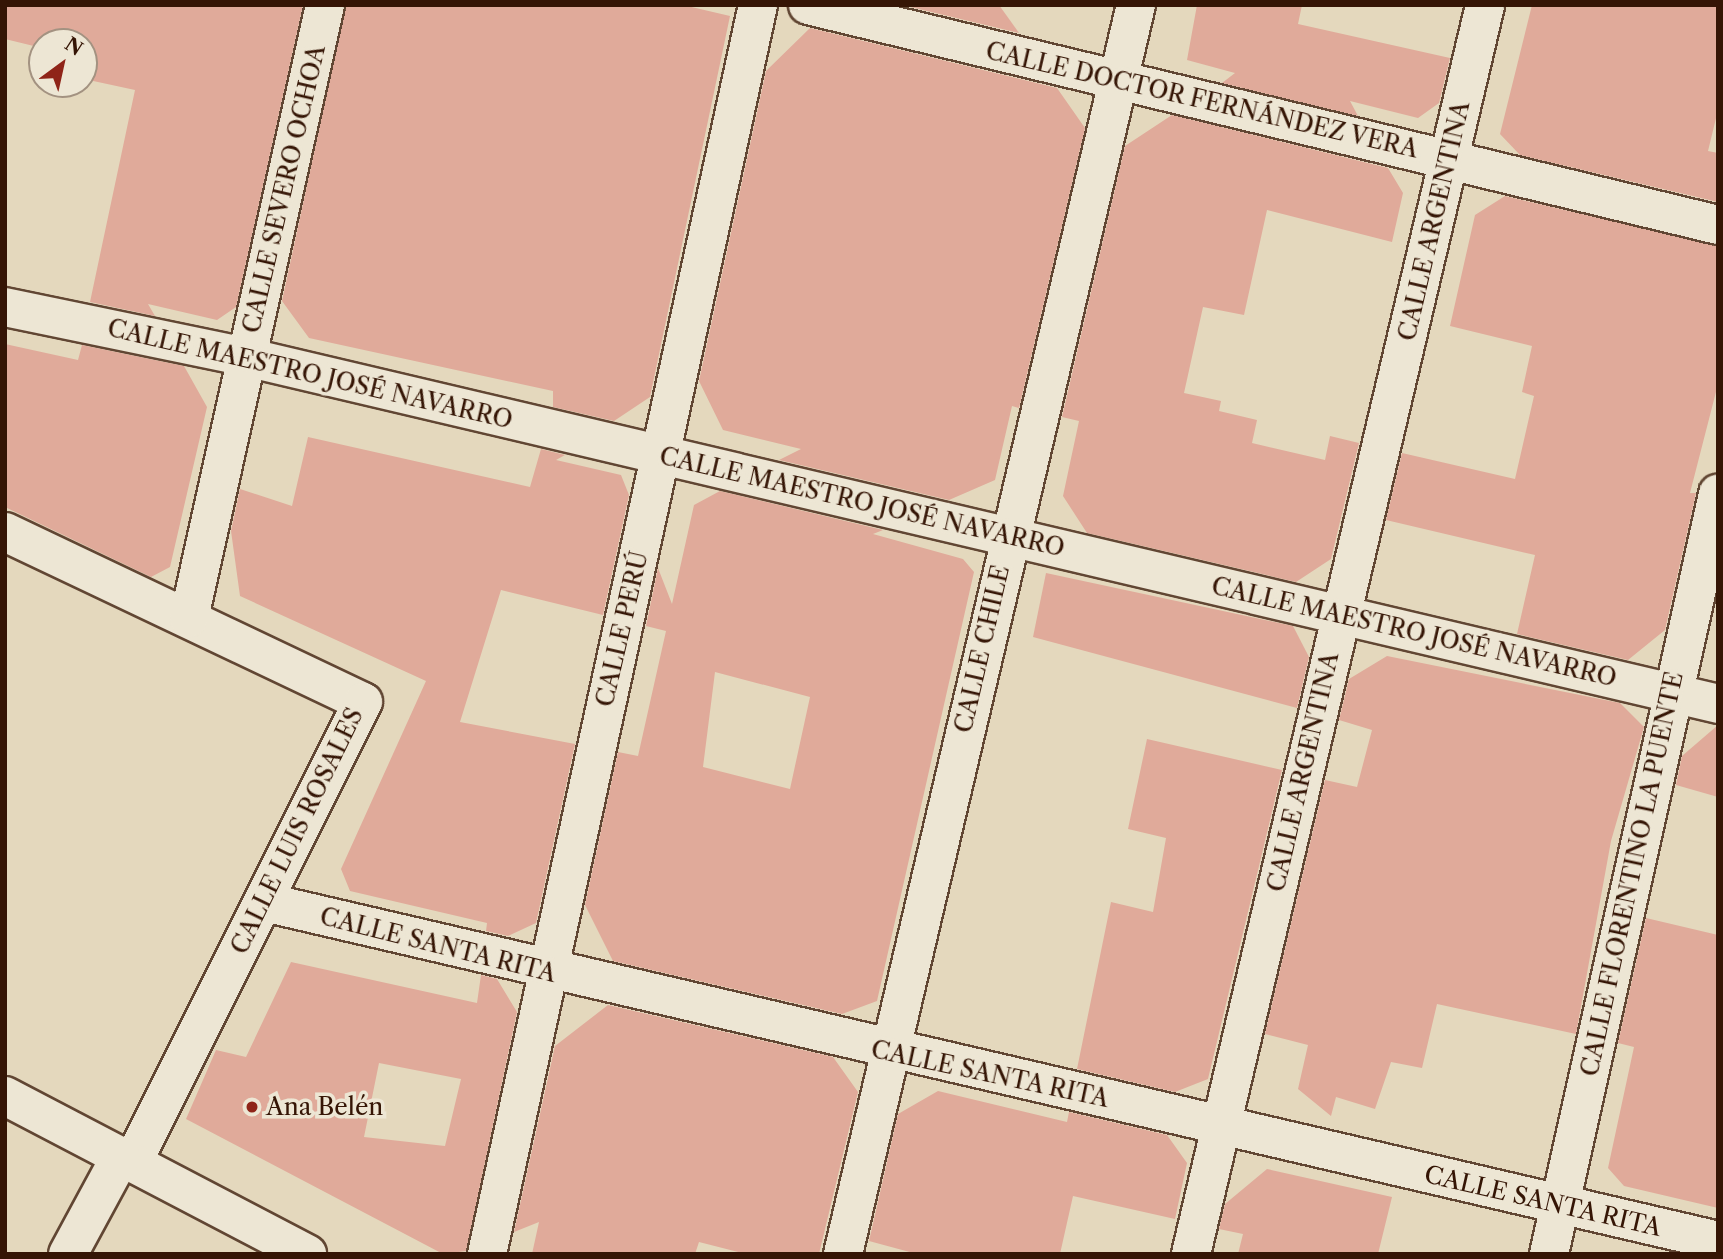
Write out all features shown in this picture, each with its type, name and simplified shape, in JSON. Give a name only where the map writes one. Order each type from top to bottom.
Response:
[{"type":"street","name":"CALLE SEVERO OCHOA","points":[[189,618],[325,5]]},
{"type":"street","name":"CALLE PERÚ","points":[[487,1254],[545,971],[661,455],[758,5]]},
{"type":"street","name":"CALLE DOCTOR FERNÁNDEZ VERA","points":[[808,5],[1718,225]]},
{"type":"street","name":"CALLE CHILE","points":[[842,1254],[1008,537],[1136,5]]},
{"type":"street","name":"CALLE ARGENTINA","points":[[1191,1254],[1485,5]]},
{"type":"street","name":"CALLE MAESTRO JOSÉ NAVARRO","points":[[5,307],[246,357],[1718,704]]},
{"type":"street","name":"CALLE FLORENTINO LA PUENTE","points":[[1549,1254],[1671,693],[1718,494]]},
{"type":"street","name":"CALLE LUIS ROSALES","points":[[5,532],[363,702],[264,902],[127,1159],[68,1254]]},
{"type":"street","name":"CALLE SANTA RITA","points":[[264,902],[889,1052],[1220,1124],[1718,1241]]},
{"type":"street","points":[[5,1096],[307,1254]]},
{"type":"building","points":[[5,5],[303,5],[236,307],[217,320],[148,304],[155,316],[90,302],[135,90],[98,82],[98,28],[28,28],[28,45],[5,39]]},
{"type":"building","points":[[346,5],[683,5],[730,16],[650,397],[614,421],[553,407],[553,391],[309,338],[282,301]]},
{"type":"building","points":[[902,5],[999,5],[1019,33]]},
{"type":"building","points":[[1197,5],[1302,5],[1298,24],[1450,58],[1439,103],[1418,118],[1350,101],[1358,116],[1222,83],[1235,73],[1187,60]]},
{"type":"building","points":[[1532,5],[1718,5],[1718,110],[1708,151],[1718,153],[1718,202],[1520,155],[1500,134]]},
{"type":"building","points":[[810,28],[1057,88],[1085,128],[1019,408],[1012,406],[995,480],[949,500],[779,460],[801,449],[723,430],[699,381],[766,71]]},
{"type":"building","points":[[1172,115],[1388,168],[1403,193],[1392,242],[1267,210],[1244,315],[1203,307],[1184,393],[1221,401],[1219,411],[1257,420],[1252,443],[1325,460],[1330,436],[1359,443],[1331,559],[1296,582],[1087,533],[1063,496],[1079,421],[1062,417],[1125,146]]},
{"type":"building","points":[[1505,196],[1718,246],[1718,384],[1690,493],[1696,493],[1665,630],[1628,660],[1517,634],[1535,555],[1386,520],[1402,453],[1515,479],[1534,396],[1522,392],[1532,346],[1450,326],[1475,215]]},
{"type":"building","points":[[5,344],[78,360],[82,345],[184,366],[207,407],[170,567],[151,577],[5,507]]},
{"type":"building","points":[[308,437],[530,487],[541,449],[565,455],[556,460],[621,475],[629,495],[603,615],[501,590],[460,722],[575,744],[536,923],[508,936],[486,931],[487,923],[350,891],[341,869],[426,681],[240,596],[231,531],[240,489],[292,506]]},
{"type":"building","points":[[720,491],[883,530],[873,534],[963,559],[974,572],[877,1001],[842,1014],[613,961],[585,905],[618,752],[638,756],[666,631],[646,626],[658,568],[672,604],[694,505]],"holes":[[[715,672],[810,697],[790,789],[703,767]]]},
{"type":"building","points":[[1046,573],[1293,626],[1309,657],[1297,708],[1033,637]]},
{"type":"building","points":[[1387,656],[1620,703],[1644,727],[1611,841],[1576,1034],[1437,1004],[1422,1068],[1391,1062],[1375,1109],[1336,1097],[1331,1116],[1298,1089],[1308,1045],[1265,1034],[1325,780],[1357,787],[1372,730],[1339,720],[1349,679]]},
{"type":"building","points":[[1718,725],[1718,797],[1676,785],[1682,756]]},
{"type":"building","points":[[1147,739],[1282,770],[1208,1079],[1175,1092],[1077,1069],[1111,902],[1153,912],[1166,838],[1128,829]]},
{"type":"building","points":[[1646,918],[1718,935],[1718,1208],[1624,1186],[1608,1168],[1634,1047],[1618,1043]]},
{"type":"building","points":[[291,962],[477,1003],[481,975],[497,979],[517,1012],[466,1251],[443,1254],[186,1119],[216,1050],[246,1057]],"holes":[[[379,1063],[461,1079],[445,1146],[364,1137]]]},
{"type":"building","points":[[608,1005],[833,1057],[858,1092],[819,1254],[746,1254],[699,1242],[695,1254],[532,1254],[539,1222],[514,1232],[555,1046]]},
{"type":"building","points":[[938,1091],[1067,1122],[1069,1112],[1167,1135],[1187,1163],[1175,1219],[1073,1196],[1060,1254],[917,1254],[869,1241],[898,1114]]},
{"type":"building","points":[[1267,1169],[1392,1197],[1378,1254],[1238,1254],[1243,1234],[1219,1229],[1225,1204]]},
{"type":"place","name":"Ana Belén","points":[[252,1107]]}]
